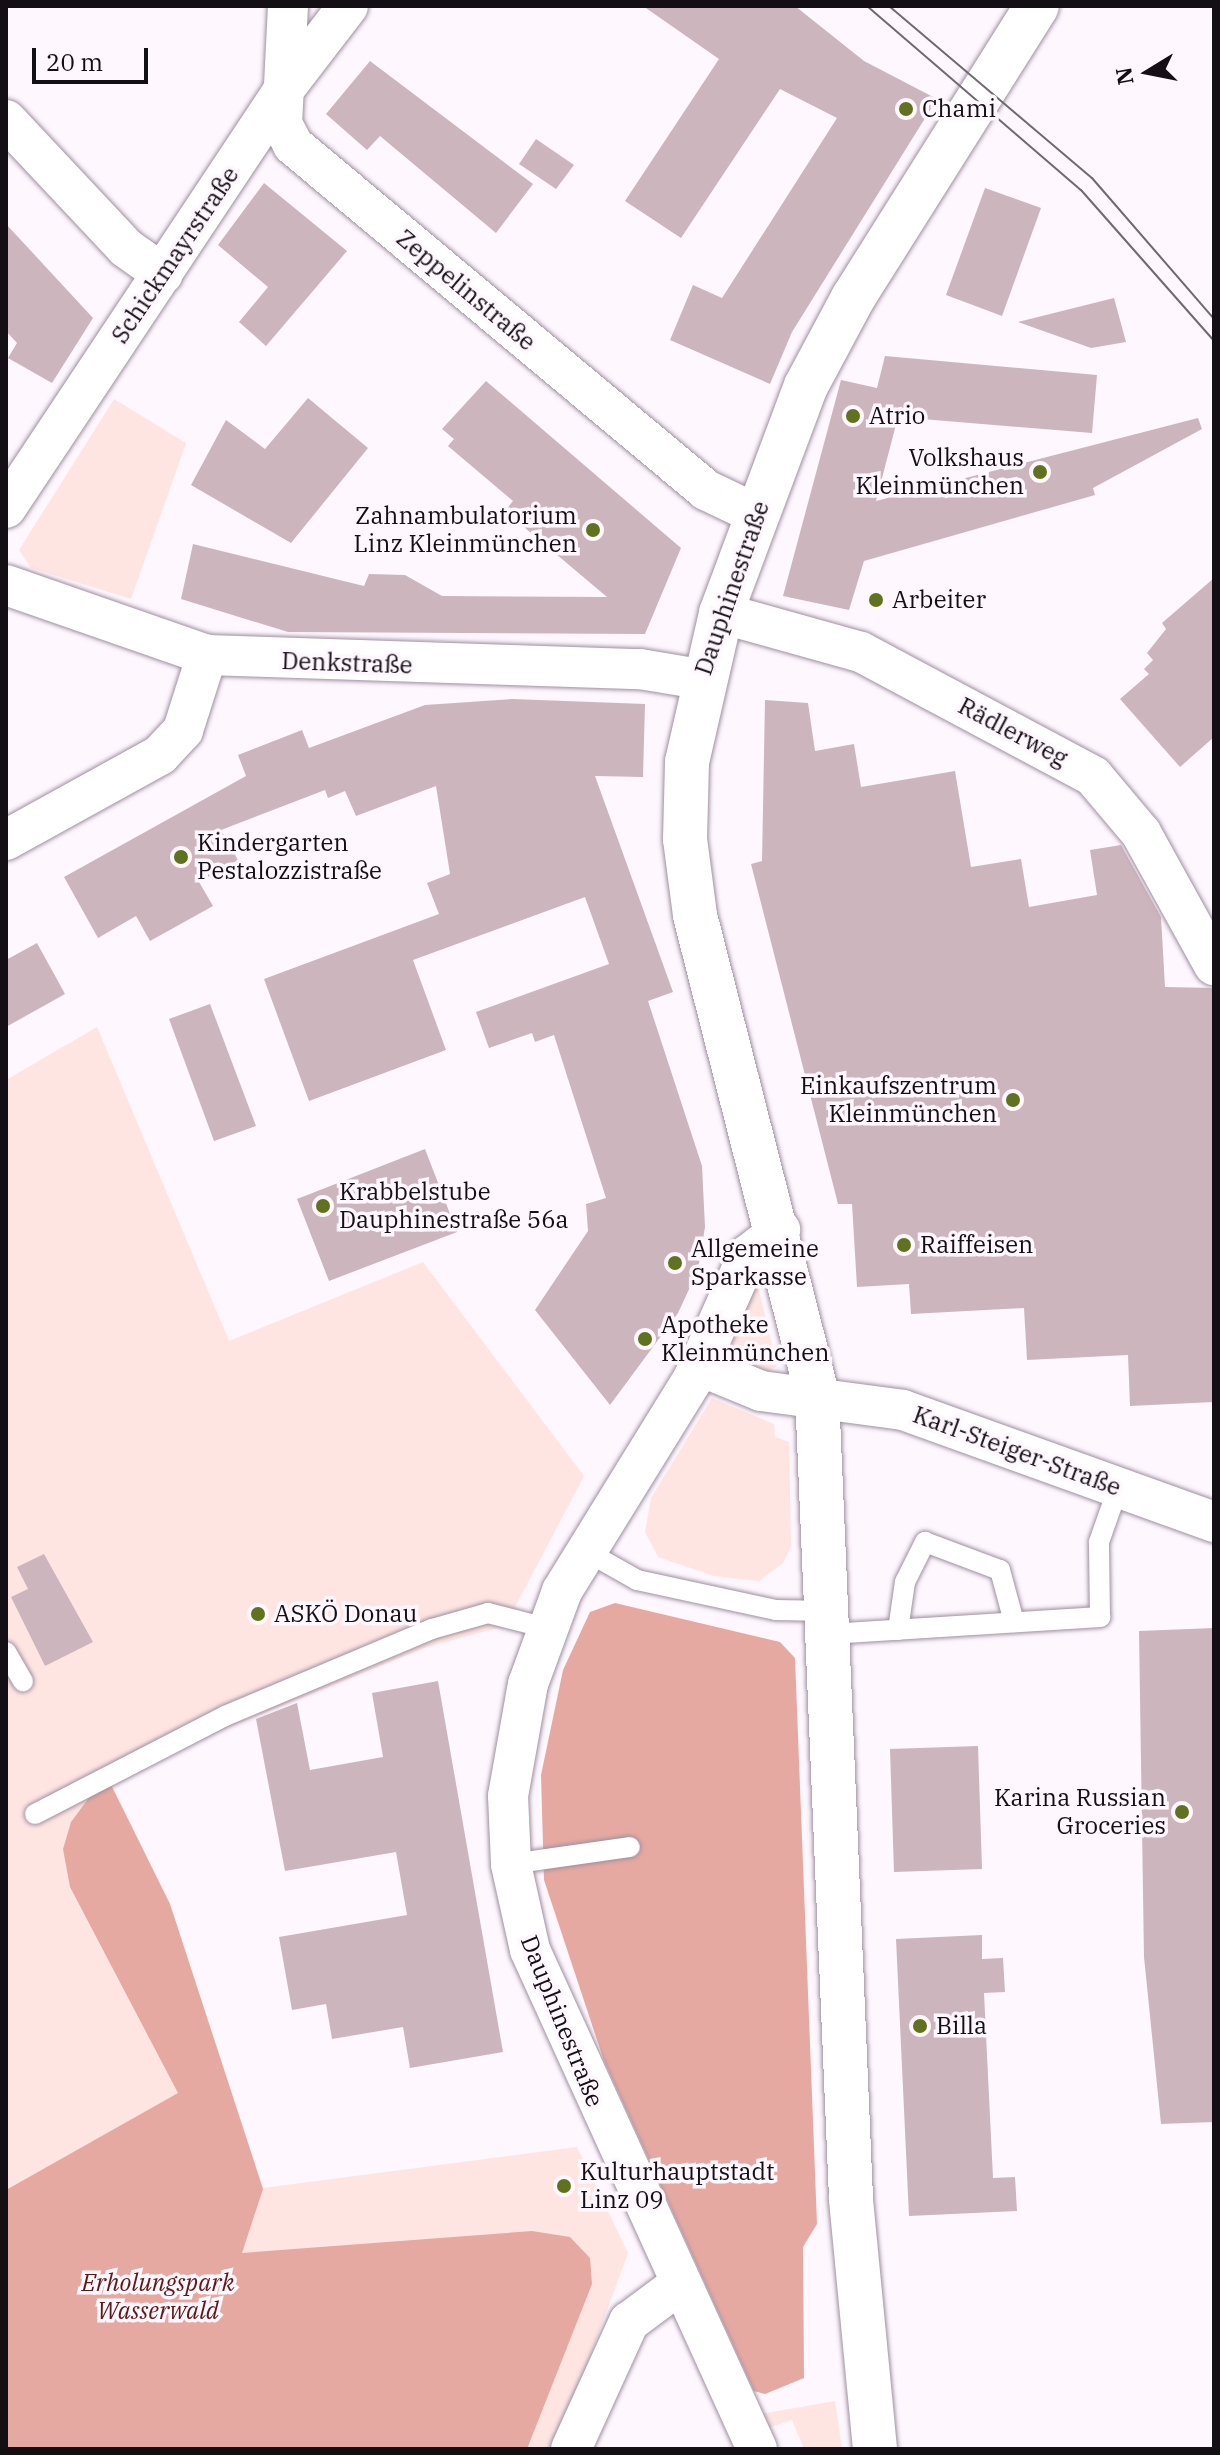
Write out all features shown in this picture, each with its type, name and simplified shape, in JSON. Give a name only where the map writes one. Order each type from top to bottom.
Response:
[{"type":"main road","name":"Dauphinestraße","points":[[875,2449],[851,2198],[817,1394],[780,1230],[695,915],[685,839],[700,679],[756,514],[826,344],[1037,6]]},
{"type":"street","name":"Zeppelinstraße","points":[[288,6],[282,124],[293,145],[706,490],[756,514]]},
{"type":"street","name":"Schickmayrstraße","points":[[6,508],[282,92],[348,6]]},
{"type":"street","points":[[6,120],[126,248],[163,274]]},
{"type":"street","name":"Denkstraße","points":[[6,585],[118,630],[207,655],[640,669],[700,679]]},
{"type":"street","name":"Rädlerweg","points":[[721,613],[861,652],[1093,776],[1141,833],[1214,965]]},
{"type":"street","points":[[6,840],[160,755],[183,730],[207,655]]},
{"type":"street","name":"Dauphinestraße","points":[[757,2449],[567,2043],[530,1950],[511,1864],[515,1740],[547,1628],[584,1550],[700,1366],[748,1255],[780,1230]]},
{"type":"street","points":[[700,1366],[761,1391],[817,1394]]},
{"type":"street","name":"Karl-Steiger-Straße","points":[[817,1394],[903,1410],[1214,1522]]},
{"type":"street","points":[[571,2449],[629,2322],[680,2284]]},
{"type":"lane","points":[[584,1550],[637,1580],[829,1623],[898,1630],[1100,1617],[1099,1542],[1118,1488]]},
{"type":"lane","points":[[898,1630],[905,1582],[925,1542],[1000,1570],[1014,1622]]},
{"type":"lane","points":[[35,1814],[225,1716],[432,1629],[488,1613],[547,1628]]},
{"type":"lane","points":[[6,1652],[23,1682]]},
{"type":"lane","points":[[511,1864],[630,1847]]},
{"type":"green space","points":[[114,399],[186,443],[131,599],[31,568],[19,550]]},
{"type":"green space","points":[[97,1027],[229,1341],[423,1262],[584,1476],[505,1626],[427,1647],[210,1735],[112,1785],[170,1904],[263,2188],[577,2147],[628,2253],[556,2449],[6,2449],[6,1080]]},
{"type":"green space","points":[[756,1278],[777,1366],[766,1373],[723,1352]]},
{"type":"green space","points":[[712,1398],[774,1424],[775,1437],[789,1442],[791,1546],[783,1563],[759,1581],[714,1576],[658,1557],[645,1532],[651,1498]]},
{"type":"green space","points":[[615,1603],[780,1642],[795,1658],[817,2224],[803,2247],[804,2378],[765,2394],[754,2391],[604,2061],[544,1880],[541,1775],[563,1670],[590,1612]]},
{"type":"green space","name":"Erholungspark Wasserwald","points":[[111,1785],[170,1904],[263,2189],[242,2253],[532,2231],[570,2237],[590,2258],[592,2284],[527,2449],[6,2449],[6,2190],[178,2093],[70,1887],[63,1849],[71,1822],[91,1795]]},
{"type":"green space","points":[[835,2401],[842,2449],[804,2449],[792,2420],[768,2428],[761,2414]]},
{"type":"building","points":[[643,6],[795,6],[864,61],[937,99],[792,332],[770,384],[670,340],[693,285],[722,298],[837,118],[780,89],[681,238],[625,201],[719,59]]},
{"type":"building","points":[[370,61],[533,184],[496,233],[380,136],[367,150],[326,114]]},
{"type":"building","points":[[536,139],[574,165],[556,189],[519,164]]},
{"type":"building","points":[[264,183],[347,251],[266,346],[239,322],[268,287],[218,245]]},
{"type":"building","points":[[985,188],[1041,208],[1002,316],[946,295]]},
{"type":"building","points":[[6,224],[93,318],[52,383],[8,358],[17,343],[6,331]]},
{"type":"building","points":[[1114,298],[1126,342],[1091,348],[1018,322]]},
{"type":"building","name":"Volkshaus Kleinmünchen","points":[[885,356],[1097,375],[1092,433],[898,417],[876,501],[1198,418],[1202,429],[1093,488],[1095,495],[864,561],[849,610],[783,596],[841,380],[877,388]]},
{"type":"building","points":[[486,381],[681,548],[645,634],[288,632],[181,599],[193,544],[364,586],[369,574],[405,575],[442,596],[607,597],[505,511],[513,501],[448,446],[454,439],[442,429]]},
{"type":"building","points":[[308,398],[368,448],[291,543],[191,485],[226,420],[265,449]]},
{"type":"building","points":[[1214,578],[1214,737],[1180,767],[1120,699],[1149,674],[1144,669],[1153,660],[1147,653],[1166,629],[1162,623]]},
{"type":"building","points":[[512,699],[645,704],[643,777],[595,776],[673,992],[648,1001],[702,1166],[705,1227],[698,1270],[678,1313],[610,1405],[535,1310],[588,1231],[586,1204],[606,1198],[554,1035],[535,1042],[532,1033],[489,1048],[476,1012],[609,964],[585,897],[413,960],[446,1050],[309,1101],[264,979],[439,914],[427,883],[450,874],[436,786],[356,816],[345,791],[328,798],[325,790],[221,830],[238,860],[199,882],[213,906],[150,941],[136,916],[98,938],[64,877],[246,776],[238,755],[302,730],[309,748],[425,705]]},
{"type":"building","name":"Einkaufszentrum Kleinmünchen","points":[[765,700],[808,703],[815,751],[854,744],[861,787],[955,771],[971,867],[1021,859],[1029,907],[1097,895],[1090,850],[1121,845],[1161,917],[1165,987],[1214,988],[1214,1402],[1130,1406],[1128,1355],[1027,1360],[1024,1308],[911,1314],[909,1284],[857,1287],[852,1204],[838,1204],[751,864],[762,861]]},
{"type":"building","points":[[37,943],[65,994],[6,1027],[6,960]]},
{"type":"building","points":[[210,1004],[256,1126],[214,1141],[169,1019]]},
{"type":"building","points":[[425,1149],[457,1232],[329,1281],[297,1199]]},
{"type":"building","points":[[44,1554],[93,1642],[45,1666],[11,1597],[28,1589],[17,1567]]},
{"type":"building","points":[[1214,1628],[1214,2122],[1161,2124],[1144,1957],[1139,1631]]},
{"type":"building","points":[[438,1681],[503,2052],[410,2068],[403,2027],[332,2039],[326,2004],[292,2010],[279,1937],[407,1915],[396,1852],[285,1871],[256,1719],[297,1703],[310,1770],[383,1757],[372,1693]]},
{"type":"building","points":[[978,1746],[982,1869],[894,1872],[890,1749]]},
{"type":"building","points":[[982,1935],[982,1959],[1003,1958],[1005,1992],[984,1993],[993,2178],[1015,2177],[1017,2211],[909,2216],[896,1939]]},
{"type":"tram line","points":[[867,6],[1081,190],[1214,341]]},
{"type":"tram line","points":[[889,6],[1092,178],[1214,319]]},
{"type":"place","name":"Chami","points":[[906,109]]},
{"type":"place","name":"Atrio","points":[[853,416]]},
{"type":"place","name":"Volkshaus Kleinmünchen","points":[[1040,472]]},
{"type":"place","name":"Zahnambulatorium Linz Kleinmünchen","points":[[593,530]]},
{"type":"place","name":"Arbeiter","points":[[876,600]]},
{"type":"place","name":"Kindergarten Pestalozzistraße","points":[[181,857]]},
{"type":"place","name":"Einkaufszentrum Kleinmünchen","points":[[1013,1100]]},
{"type":"place","name":"Krabbelstube Dauphinestraße 56a","points":[[323,1206]]},
{"type":"place","name":"Raiffeisen","points":[[904,1245]]},
{"type":"place","name":"Allgemeine Sparkasse","points":[[675,1263]]},
{"type":"place","name":"Apotheke Kleinmünchen","points":[[645,1339]]},
{"type":"place","name":"ASKÖ Donau","points":[[258,1614]]},
{"type":"place","name":"Karina Russian Groceries","points":[[1182,1812]]},
{"type":"place","name":"Billa","points":[[920,2026]]},
{"type":"place","name":"Kulturhauptstadt Linz 09","points":[[564,2186]]}]
